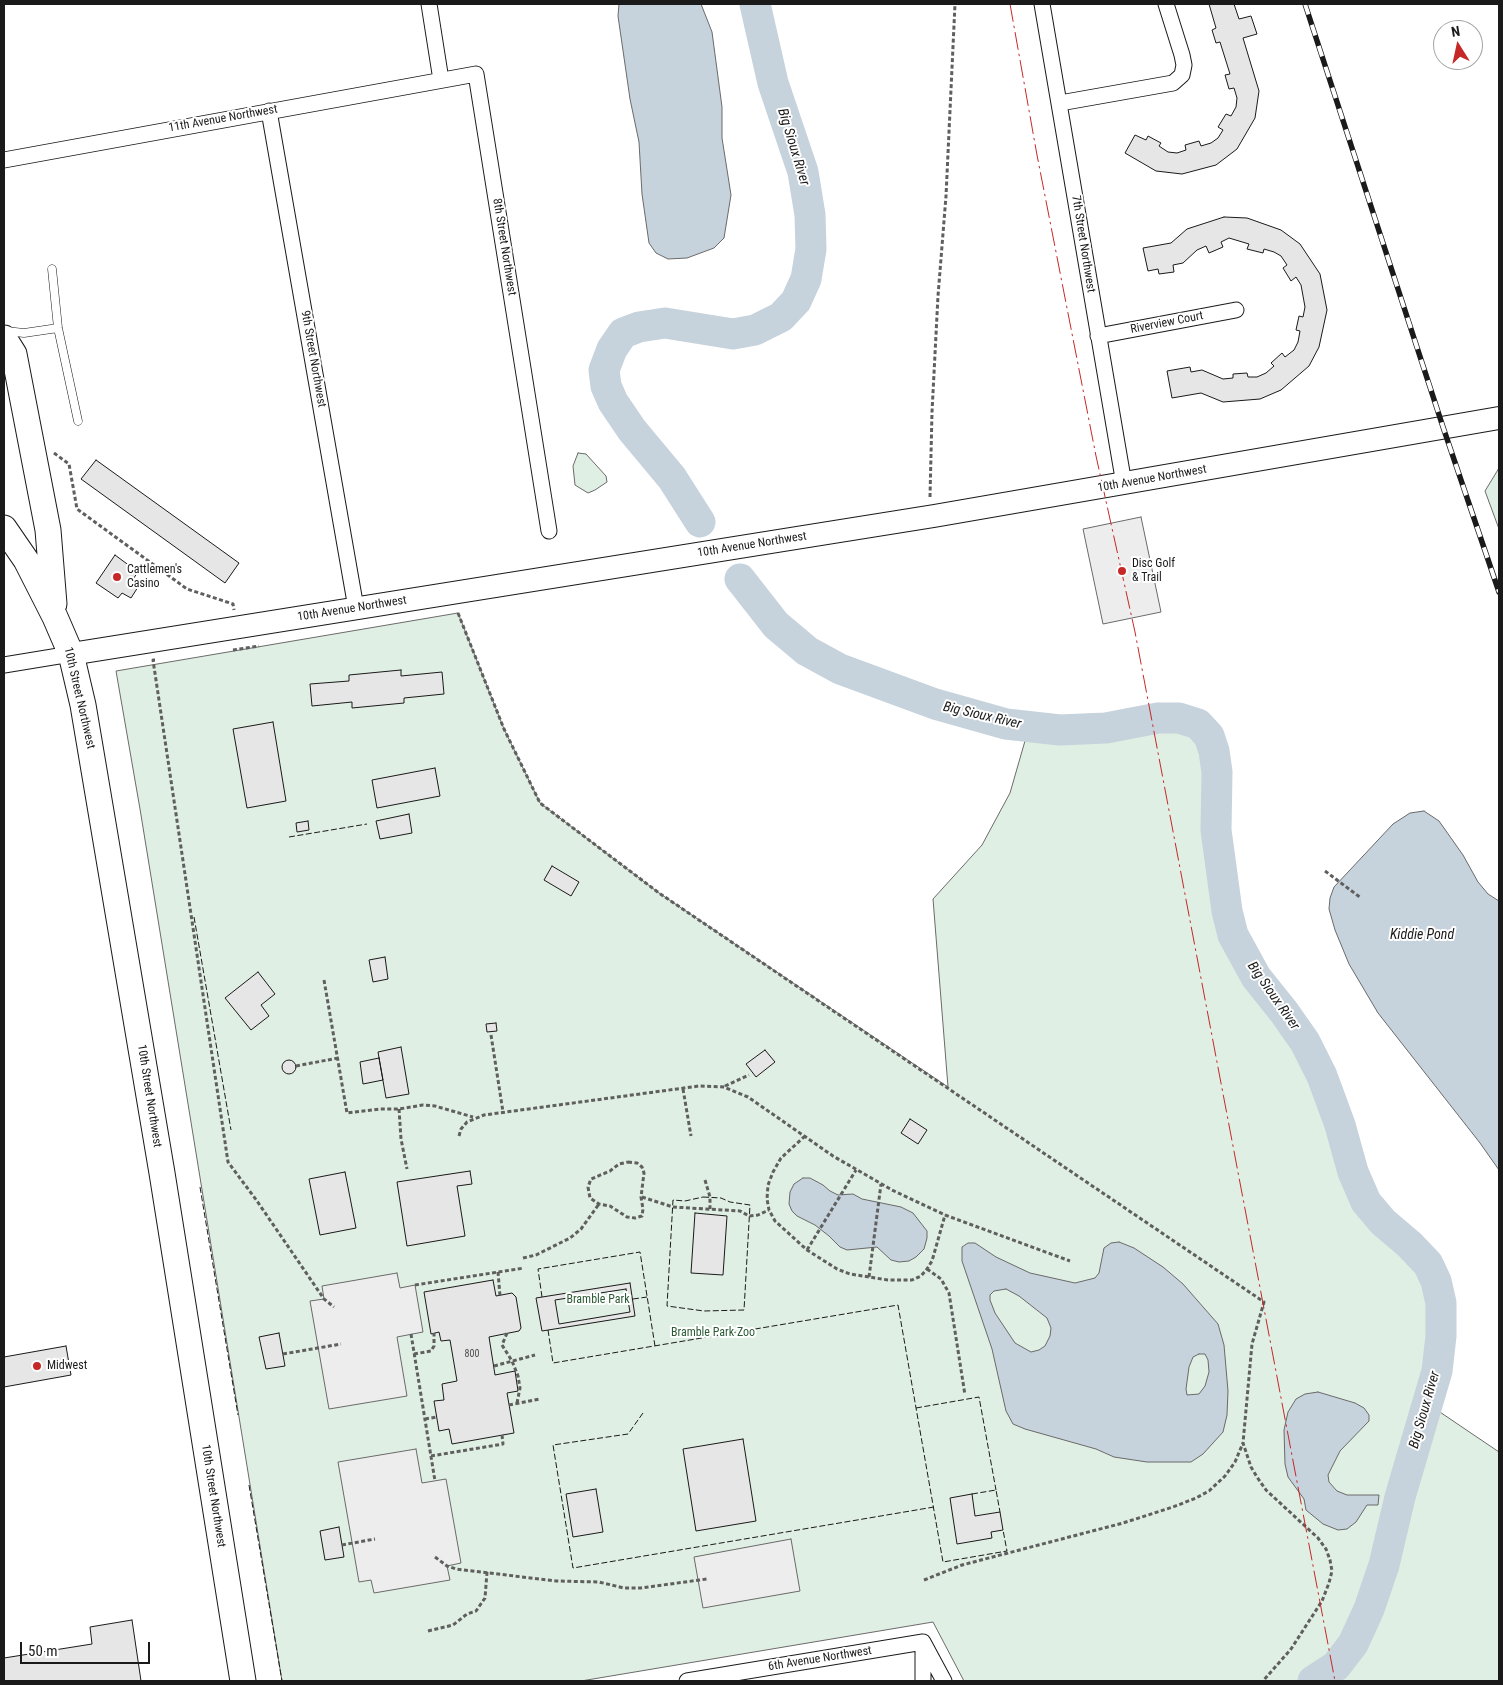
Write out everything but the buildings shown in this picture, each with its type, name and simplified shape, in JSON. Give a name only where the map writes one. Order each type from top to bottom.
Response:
[{"type":"main road","points":[[4,338],[14,354],[48,530],[55,617]]},
{"type":"main road","name":"10th Street Northwest","points":[[4,528],[26,560],[55,617],[71,654],[90,736],[243,1681]]},
{"type":"street","points":[[429,4],[441,80]]},
{"type":"street","name":"7th Street Northwest","points":[[1042,4],[1124,484]]},
{"type":"street","points":[[1060,104],[1173,83],[1182,75],[1184,65],[1182,55],[1166,4]]},
{"type":"street","name":"8th Street Northwest","points":[[441,80],[476,74],[549,530]]},
{"type":"street","name":"11th Avenue Northwest","points":[[4,160],[441,80]]},
{"type":"street","name":"9th Street Northwest","points":[[269,111],[356,608]]},
{"type":"street","name":"Riverview Court","points":[[1098,336],[1236,310]]},
{"type":"street","name":"10th Avenue Northwest","points":[[4,665],[71,654],[239,638],[356,608],[934,516],[1499,418]]},
{"type":"street","points":[[923,1642],[923,1681]]},
{"type":"street","points":[[923,1642],[944,1681]]},
{"type":"street","name":"6th Avenue Northwest","points":[[687,1681],[923,1642]]},
{"type":"lane","points":[[52,269],[58,328],[78,421]]},
{"type":"lane","points":[[4,331],[24,333],[58,328]]},
{"type":"path","points":[[934,516],[930,495],[932,412],[956,4]]},
{"type":"path","points":[[29,435],[69,464],[77,509],[187,590],[233,604],[239,638],[230,650]]},
{"type":"path","points":[[458,612],[504,729],[540,803],[659,893],[1264,1302],[1252,1344],[1242,1443],[1235,1462],[1225,1476],[1209,1491],[1173,1507],[1114,1525],[962,1565],[924,1580]]},
{"type":"path","points":[[163,659],[153,660],[228,1162],[324,1299],[334,1307]]},
{"type":"path","points":[[1326,871],[1361,898]]},
{"type":"path","points":[[324,980],[347,1113],[423,1105],[436,1106],[474,1118]]},
{"type":"path","points":[[491,1035],[503,1112]]},
{"type":"path","points":[[296,1066],[338,1058]]},
{"type":"path","points":[[724,1087],[749,1075]]},
{"type":"path","points":[[458,1136],[467,1122],[474,1118],[503,1112],[699,1086],[724,1087],[748,1097],[856,1170],[881,1184],[946,1215],[1070,1261]]},
{"type":"path","points":[[683,1089],[691,1136]]},
{"type":"path","points":[[399,1109],[401,1139],[407,1169]]},
{"type":"path","points":[[805,1136],[781,1158],[768,1185],[767,1199],[775,1221],[807,1250],[837,1269],[850,1274],[888,1280],[912,1280],[921,1276],[935,1253],[946,1215]]},
{"type":"path","points":[[637,1163],[642,1167],[644,1173],[641,1197],[642,1216],[635,1218],[627,1217],[610,1206],[599,1204],[590,1198],[588,1187],[591,1179],[610,1171],[619,1164],[637,1163]]},
{"type":"path","points":[[807,1250],[856,1170]]},
{"type":"path","points":[[705,1180],[710,1197],[710,1208]]},
{"type":"path","points":[[869,1277],[881,1184]]},
{"type":"path","points":[[641,1197],[673,1207],[740,1211],[749,1216],[758,1215],[770,1210]]},
{"type":"path","points":[[523,1258],[536,1255],[570,1238],[581,1229],[599,1204]]},
{"type":"path","points":[[415,1285],[524,1268]]},
{"type":"path","points":[[927,1269],[941,1279],[949,1293],[965,1396]]},
{"type":"path","points":[[498,1272],[500,1296]]},
{"type":"path","points":[[414,1354],[431,1351],[434,1346],[434,1333]]},
{"type":"path","points":[[507,1333],[507,1338],[502,1345],[512,1360],[520,1388],[517,1403]]},
{"type":"path","points":[[411,1334],[436,1481]]},
{"type":"path","points":[[283,1354],[341,1344]]},
{"type":"path","points":[[494,1366],[535,1354]]},
{"type":"path","points":[[509,1404],[540,1400]]},
{"type":"path","points":[[425,1419],[437,1417]]},
{"type":"path","points":[[431,1456],[503,1444],[502,1436]]},
{"type":"path","points":[[1242,1443],[1248,1460],[1266,1490],[1318,1538],[1326,1549],[1332,1571],[1330,1583],[1322,1601],[1290,1649],[1263,1681]]},
{"type":"path","points":[[342,1545],[375,1539]]},
{"type":"path","points":[[435,1557],[447,1566],[456,1569],[556,1581],[599,1582],[624,1588],[641,1588],[707,1579]]},
{"type":"path","points":[[428,1631],[452,1625],[476,1611],[484,1598],[487,1572]]},
{"type":"green space","points":[[578,453],[586,454],[606,476],[607,482],[588,493],[575,485],[573,466]]},
{"type":"green space","points":[[1499,468],[1499,529],[1485,491]]},
{"type":"green space","name":"Bramble Park","points":[[458,613],[504,729],[540,803],[659,893],[948,1087],[933,899],[982,845],[1010,793],[1029,727],[1060,730],[1106,728],[1158,718],[1179,718],[1198,724],[1209,736],[1214,751],[1217,772],[1216,830],[1227,911],[1233,935],[1256,977],[1305,1042],[1322,1076],[1340,1125],[1353,1172],[1366,1202],[1383,1222],[1410,1245],[1428,1264],[1436,1281],[1441,1303],[1441,1336],[1437,1371],[1428,1404],[1499,1452],[1499,1681],[964,1681],[933,1622],[581,1681],[282,1681],[116,671]]},
{"type":"shaded area","name":"Disc Golf & Trail","points":[[1141,517],[1161,612],[1103,624],[1083,529]]},
{"type":"shaded area","points":[[397,1273],[400,1288],[415,1285],[423,1332],[397,1337],[407,1396],[329,1409],[310,1301],[324,1299],[322,1286]]},
{"type":"shaded area","points":[[416,1449],[422,1483],[446,1479],[461,1563],[447,1566],[450,1580],[374,1593],[371,1580],[359,1582],[338,1462]]},
{"type":"shaded area","points":[[791,1539],[800,1591],[703,1608],[694,1557]]},
{"type":"water","points":[[619,4],[701,4],[712,32],[722,107],[722,138],[731,195],[724,238],[714,248],[687,258],[668,259],[656,253],[649,243],[642,194],[639,142],[630,99],[618,16]]},
{"type":"water","name":"Kiddie Pond","points":[[1424,811],[1439,821],[1463,855],[1478,882],[1488,894],[1499,901],[1499,1170],[1378,1013],[1349,964],[1335,930],[1329,909],[1334,887],[1393,824],[1410,813]]},
{"type":"water","points":[[803,1178],[810,1178],[838,1195],[853,1194],[862,1199],[901,1207],[913,1213],[927,1231],[924,1249],[909,1261],[899,1262],[891,1260],[877,1247],[847,1250],[840,1247],[815,1225],[797,1216],[792,1211],[789,1204],[790,1192],[794,1184]]},
{"type":"water","points":[[1119,1242],[1134,1248],[1163,1267],[1183,1284],[1218,1324],[1224,1345],[1228,1391],[1227,1415],[1223,1432],[1203,1454],[1191,1462],[1147,1462],[1114,1457],[1096,1449],[1013,1424],[1006,1411],[992,1349],[962,1261],[962,1247],[968,1243],[975,1243],[996,1257],[1030,1273],[1075,1283],[1095,1278],[1099,1273],[1104,1248],[1111,1243]],"holes":[[[1006,1289],[1019,1296],[1047,1318],[1051,1328],[1050,1336],[1045,1346],[1039,1350],[1031,1352],[1015,1343],[995,1313],[990,1295],[994,1291]],[[1205,1354],[1208,1360],[1209,1372],[1205,1386],[1199,1394],[1187,1395],[1189,1367],[1193,1357]]]},
{"type":"water","points":[[1318,1392],[1355,1403],[1364,1408],[1369,1415],[1369,1421],[1340,1451],[1328,1475],[1329,1482],[1337,1491],[1347,1495],[1379,1495],[1378,1505],[1367,1505],[1356,1522],[1347,1529],[1338,1530],[1323,1524],[1306,1510],[1304,1499],[1288,1477],[1285,1464],[1284,1430],[1288,1412],[1296,1399],[1305,1394]]},
{"type":"waterway","name":"Big Sioux River","points":[[700,522],[672,478],[632,430],[613,402],[606,386],[604,370],[612,349],[623,333],[639,327],[665,323],[733,334],[755,330],[781,317],[796,301],[806,279],[811,249],[810,215],[803,172],[773,83],[755,4]]},
{"type":"waterway","name":"Big Sioux River","points":[[740,579],[776,625],[807,651],[840,669],[935,704],[1006,724],[1060,730],[1106,728],[1158,718],[1179,718],[1198,724],[1209,736],[1214,751],[1217,772],[1216,830],[1227,911],[1233,935],[1256,977],[1305,1042],[1322,1076],[1340,1125],[1353,1172],[1366,1202],[1383,1222],[1410,1245],[1428,1264],[1436,1281],[1441,1303],[1441,1336],[1437,1371],[1400,1497],[1384,1565],[1369,1609],[1353,1644],[1336,1666],[1313,1681]]},
{"type":"railway","points":[[1305,4],[1499,592]]},
{"type":"fence","points":[[289,837],[367,824]]},
{"type":"fence","points":[[194,917],[231,1130]]},
{"type":"fence","points":[[200,1187],[238,1415]]},
{"type":"fence","points":[[703,1197],[721,1198],[730,1202],[750,1205],[744,1310],[704,1311],[667,1306],[673,1200],[685,1201],[703,1197]]},
{"type":"fence","points":[[542,1297],[538,1269],[640,1252],[655,1346]]},
{"type":"fence","points":[[633,1299],[647,1297]]},
{"type":"fence","points":[[548,1330],[553,1363],[898,1305],[943,1562],[1007,1551],[1003,1530]]},
{"type":"fence","points":[[916,1408],[979,1397],[996,1490]]},
{"type":"fence","points":[[643,1413],[628,1434],[553,1445],[573,1568],[934,1507]]},
{"type":"fence","points":[[249,1485],[282,1681]]},
{"type":"fence","points":[[972,1494],[996,1490],[1000,1512]]},
{"type":"power","points":[[1010,4],[1037,155],[1096,456],[1135,632],[1335,1681]]},
{"type":"place","name":"Disc Golf & Trail","points":[[1122,571]]},
{"type":"place","name":"Cattlemen's Casino","points":[[117,577]]},
{"type":"place","name":"Midwest","points":[[37,1366]]},
{"type":"park label","name":"Bramble Park Zoo","points":[[713,1333]]}]
